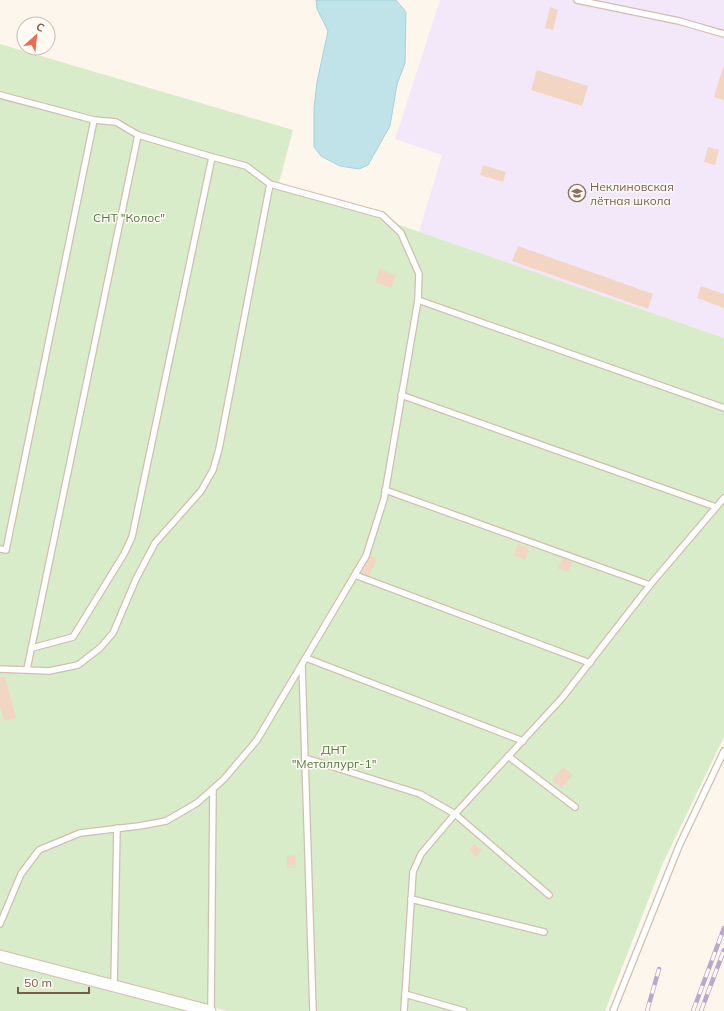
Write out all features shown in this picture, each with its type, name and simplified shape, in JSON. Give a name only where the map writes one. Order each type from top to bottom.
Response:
[{"type":"street","points":[[0,956],[210,1011]]},
{"type":"lane","points":[[577,0],[679,21],[724,34]]},
{"type":"lane","points":[[0,95],[94,120],[116,122],[138,135],[212,158],[246,166],[270,184],[382,215],[401,232],[419,274],[418,300],[384,499],[366,556],[257,740],[224,779],[213,789],[197,803],[166,821],[139,826],[80,833],[39,850],[21,874],[0,924]]},
{"type":"lane","points":[[0,549],[6,550],[94,120]]},
{"type":"lane","points":[[27,669],[138,135]]},
{"type":"lane","points":[[32,648],[73,637],[124,554],[132,537],[212,158]]},
{"type":"lane","points":[[0,669],[49,671],[78,665],[100,648],[113,633],[136,579],[155,543],[201,491],[213,470],[219,449],[270,184]]},
{"type":"lane","points":[[418,300],[724,408]]},
{"type":"lane","points":[[401,395],[716,507]]},
{"type":"lane","points":[[385,490],[650,585]]},
{"type":"lane","points":[[404,1011],[413,872],[421,854],[455,814],[562,698],[650,585],[724,498]]},
{"type":"lane","points":[[355,575],[590,663]]},
{"type":"lane","points":[[306,658],[523,741]]},
{"type":"lane","points":[[302,665],[313,1011]]},
{"type":"lane","points":[[613,1011],[679,846],[724,751]]},
{"type":"lane","points":[[508,756],[575,807]]},
{"type":"lane","points":[[305,758],[420,794],[455,814],[550,895]]},
{"type":"lane","points":[[210,1011],[213,789]]},
{"type":"lane","points":[[114,986],[117,828]]},
{"type":"lane","points":[[411,899],[544,932]]},
{"type":"lane","points":[[405,994],[464,1011]]},
{"type":"shaded area","name":"Неклиновская лётная школа","points":[[440,0],[724,0],[724,338],[419,232],[442,155],[395,139]]},
{"type":"green space","name":"ДНТ \"Металлург-1\"","points":[[0,44],[16,49],[16,56],[41,56],[293,130],[279,183],[724,338],[724,737],[662,865],[605,1011],[227,1011],[0,953]]},
{"type":"green space","points":[[0,958],[190,1011],[0,1011]]},
{"type":"water","points":[[316,0],[396,0],[406,12],[405,63],[397,84],[390,126],[368,165],[359,169],[340,166],[321,156],[314,147],[314,108],[317,82],[328,31],[317,9]]},
{"type":"building","points":[[550,7],[558,10],[553,30],[545,28]]},
{"type":"building","points":[[724,64],[724,100],[714,97]]},
{"type":"building","points":[[537,70],[588,86],[582,106],[531,90]]},
{"type":"building","points":[[708,147],[719,150],[715,165],[704,162]]},
{"type":"building","points":[[483,165],[506,172],[503,182],[480,175]]},
{"type":"building","points":[[518,246],[653,294],[648,309],[512,261]]},
{"type":"building","points":[[380,269],[396,275],[391,288],[375,282]]},
{"type":"building","points":[[701,286],[724,294],[724,308],[697,298]]},
{"type":"building","points":[[518,544],[529,549],[525,560],[514,555]]},
{"type":"building","points":[[369,555],[377,559],[369,576],[361,573]]},
{"type":"building","points":[[562,558],[572,562],[569,572],[558,569]]},
{"type":"building","points":[[5,677],[16,718],[4,721],[0,706],[0,678]]},
{"type":"building","points":[[563,767],[573,775],[562,788],[552,780]]},
{"type":"building","points":[[474,844],[482,850],[476,857],[469,850]]},
{"type":"building","points":[[295,855],[296,868],[287,868],[287,856]]},
{"type":"railway","points":[[693,1011],[724,928]]},
{"type":"railway","points":[[701,1011],[724,950]]},
{"type":"railway","points":[[647,1011],[659,969]]},
{"type":"place","name":"Неклиновская лётная школа","points":[[577,193]]},
{"type":"park label","name":"СНТ \"Колос\"","points":[[129,217]]}]
